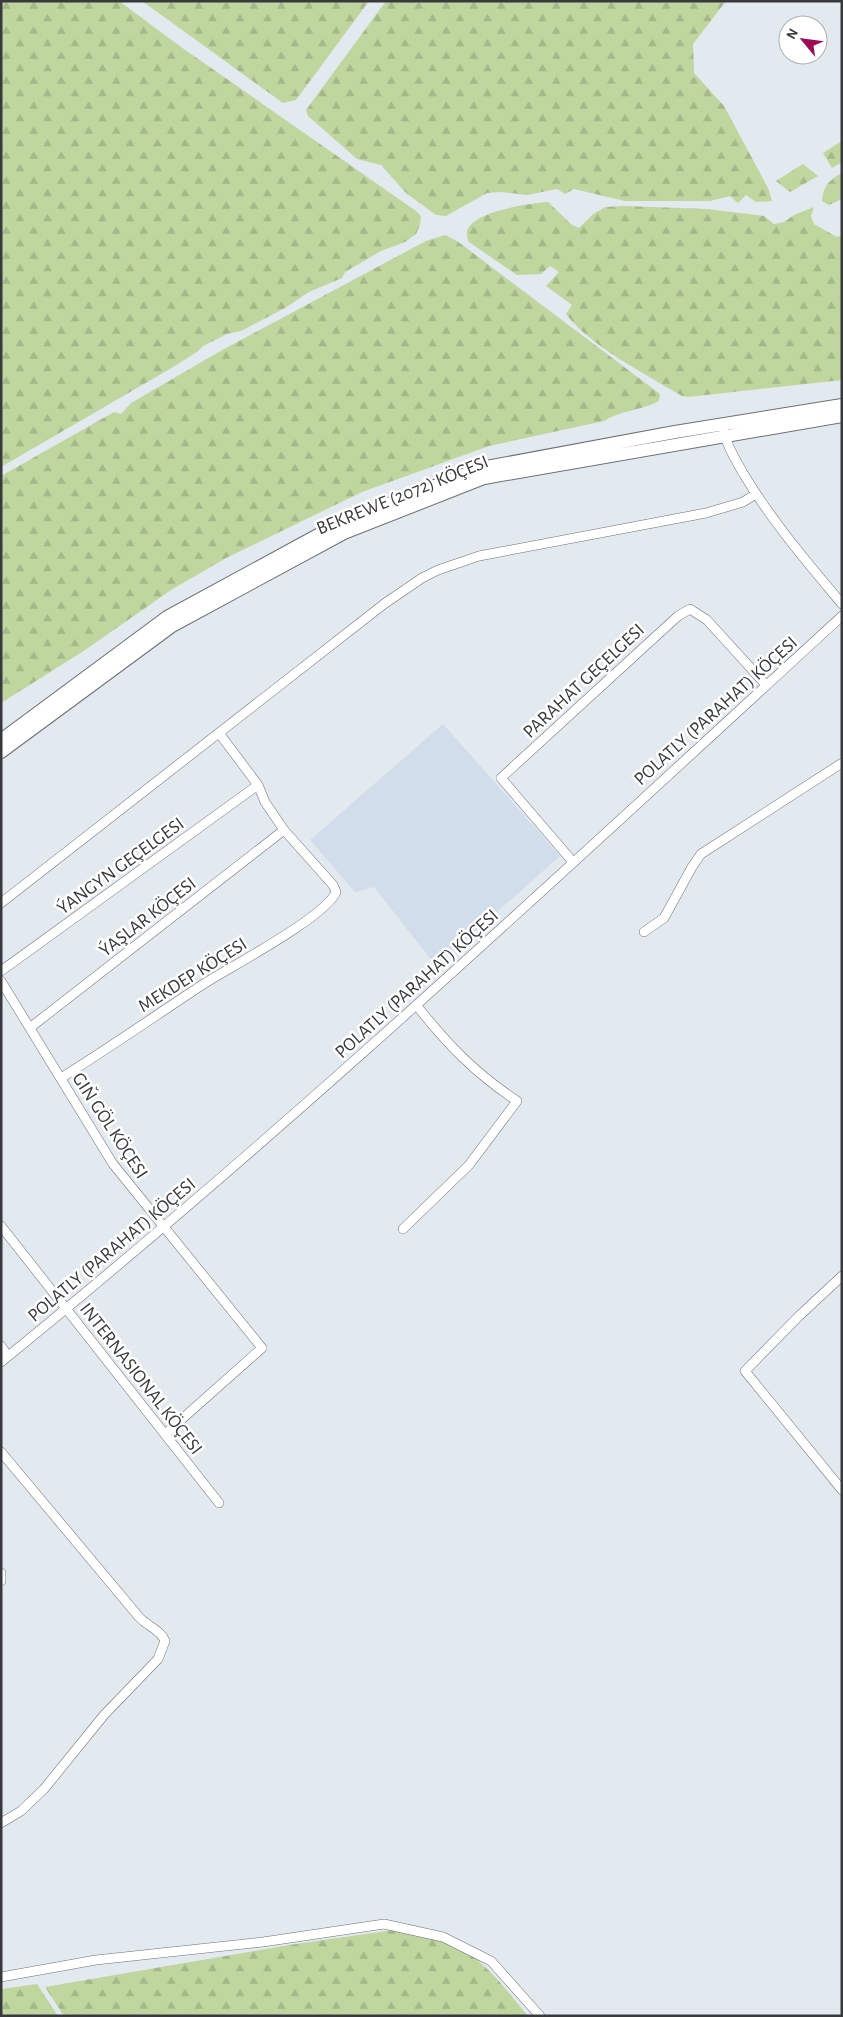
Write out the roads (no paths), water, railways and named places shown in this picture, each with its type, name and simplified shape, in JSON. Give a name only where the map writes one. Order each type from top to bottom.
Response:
[{"type":"main road","name":"BEKREWE (2072) KÖÇESI","points":[[1,752],[172,626],[344,533],[484,478],[842,405]]},
{"type":"main road","name":"BEKREWE (2072) KÖÇESI","points":[[1,740],[166,617],[340,524],[481,468],[723,430],[842,416]]},
{"type":"street","points":[[723,430],[732,454],[756,494],[796,548],[842,604]]},
{"type":"street","points":[[1,902],[384,604],[422,578],[438,570],[496,553],[706,513],[743,502],[756,494]]},
{"type":"street","name":"PARAHAT GEÇELGESI","points":[[573,862],[501,778],[678,616],[690,610],[697,612],[707,620],[766,686]]},
{"type":"street","name":"POLATLY (PARAHAT) KÖÇESI","points":[[5,1359],[163,1227],[416,1006],[842,616]]},
{"type":"street","points":[[219,733],[258,785],[265,802],[284,830]]},
{"type":"street","points":[[644,932],[664,918],[692,866],[701,854],[842,764]]},
{"type":"street","name":"ÝANGYN GEÇELGESI","points":[[1,971],[258,785]]},
{"type":"street","name":"MEKDEP KÖÇESI","points":[[61,1078],[204,984],[314,916],[330,902],[336,892],[333,885],[284,830]]},
{"type":"street","name":"ÝAŞLAR KÖÇESI","points":[[31,1027],[284,830]]},
{"type":"street","name":"GIŇ GÖL KÖÇESI","points":[[1,981],[31,1027],[113,1164],[262,1348],[165,1434]]},
{"type":"street","points":[[404,1229],[469,1165],[517,1102],[495,1087],[458,1054],[416,1006]]},
{"type":"street","name":"INTERNASIONAL KÖÇESI","points":[[1,1226],[219,1503]]},
{"type":"street","points":[[842,1276],[799,1316],[745,1371],[842,1490]]},
{"type":"street","points":[[1,1346],[5,1359]]},
{"type":"street","points":[[1,1452],[139,1617],[148,1626],[160,1633],[165,1641],[158,1659],[104,1715],[44,1790],[20,1811],[1,1823]]},
{"type":"street","points":[[1,1573],[1,1581]]},
{"type":"street","points":[[1,1977],[96,1960],[263,1942],[384,1924],[443,1936],[491,1961],[540,2016]]}]
